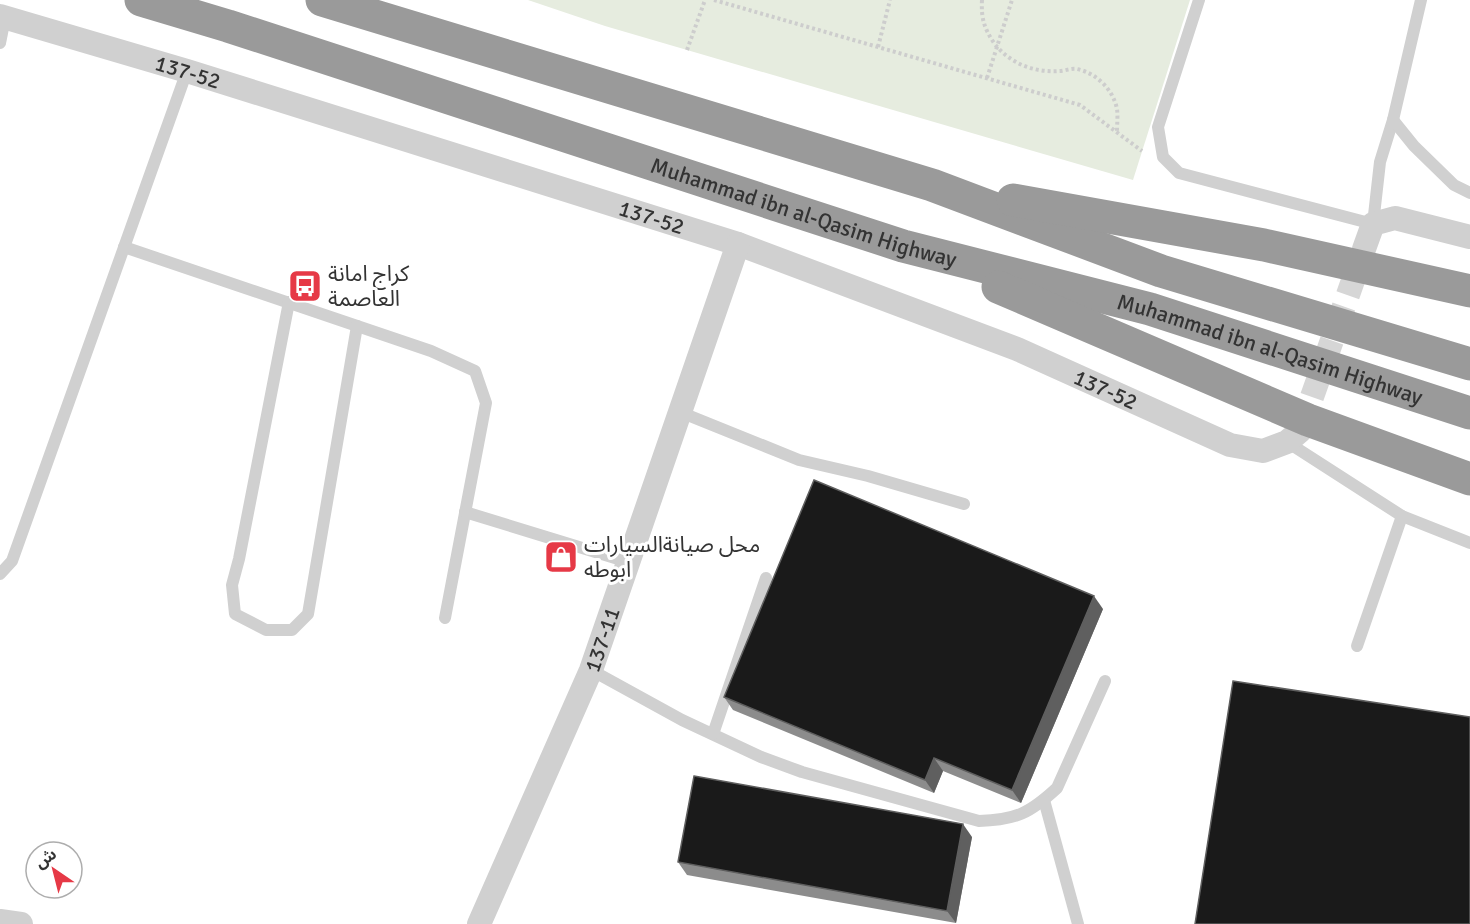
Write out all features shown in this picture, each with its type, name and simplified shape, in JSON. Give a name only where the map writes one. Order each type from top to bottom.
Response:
[{"type":"highway","name":"Muhammad ibn al-Qasim Highway","points":[[141,0],[903,246],[1150,309],[1470,413]]},
{"type":"highway","name":"Muhammad ibn al-Qasim Highway","points":[[322,0],[932,185],[1161,271],[1470,364]]},
{"type":"highway","points":[[932,185],[1264,244],[1470,291]]},
{"type":"highway","points":[[903,246],[1308,420],[1470,479]]},
{"type":"street","name":"137-52","points":[[2,17],[187,71],[738,244],[1017,349],[1230,445],[1263,451],[1294,436]]},
{"type":"street","points":[[1364,249],[1373,224],[1395,218],[1470,237]]},
{"type":"street","name":"137-11","points":[[479,924],[591,670],[738,244]]},
{"type":"street","points":[[0,921],[21,924]]},
{"type":"lane","points":[[1199,0],[1158,128],[1163,157],[1179,173],[1373,224],[1380,162],[1393,120],[1421,0]]},
{"type":"lane","points":[[0,43],[2,17]]},
{"type":"lane","points":[[0,574],[12,561],[187,71]]},
{"type":"lane","points":[[1393,120],[1414,146],[1454,185],[1470,193]]},
{"type":"lane","points":[[124,247],[431,351],[475,371],[486,403],[445,618]]},
{"type":"lane","points":[[289,302],[232,585],[235,614],[266,630],[292,630],[308,614],[357,326]]},
{"type":"lane","points":[[680,412],[800,460],[868,476],[964,504]]},
{"type":"lane","points":[[1294,436],[1402,516],[1470,543]]},
{"type":"lane","points":[[465,512],[628,562]]},
{"type":"lane","points":[[1357,646],[1402,516]]},
{"type":"lane","points":[[713,734],[766,578]]},
{"type":"lane","points":[[591,670],[673,716],[761,757],[802,772],[979,821],[1009,819],[1028,811],[1057,788],[1105,681]]},
{"type":"lane","points":[[1044,800],[1078,924]]},
{"type":"path","points":[[687,50],[705,0]]},
{"type":"path","points":[[714,0],[1080,105],[1142,151]]},
{"type":"path","points":[[878,47],[890,0]]},
{"type":"path","points":[[982,0],[981,10],[986,31],[997,47],[1013,62],[1038,70],[1058,72],[1075,69],[1093,75],[1108,87],[1117,108],[1117,132]]},
{"type":"path","points":[[987,78],[1012,0]]},
{"type":"shaded area","points":[[528,0],[1190,0],[1133,180],[605,26]]},
{"type":"building","points":[[814,480],[1094,596],[1012,790],[934,758],[925,780],[724,697]]},
{"type":"building","points":[[1233,681],[1470,717],[1470,924],[1195,924]]},
{"type":"building","points":[[694,776],[963,824],[947,911],[678,862]]},
{"type":"tunnel","points":[[1300,431],[1363,252]]},
{"type":"place","name":"كراج امانة العاصمة","points":[[305,286]]},
{"type":"place","name":"محل صيانةالسيارات ابوطه","points":[[561,557]]}]
